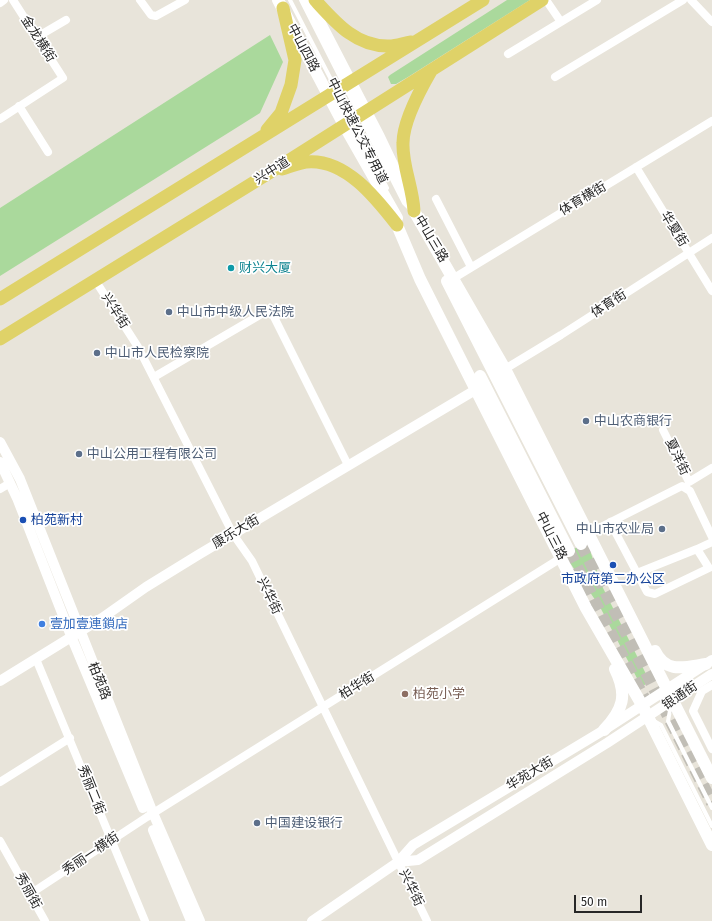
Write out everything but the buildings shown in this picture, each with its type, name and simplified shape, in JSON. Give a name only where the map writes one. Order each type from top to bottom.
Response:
[{"type":"main road","name":"中山四路","points":[[308,0],[340,88]]},
{"type":"main road","points":[[315,0],[338,25],[361,41],[389,46],[420,40]]},
{"type":"main road","points":[[0,299],[483,0]]},
{"type":"main road","name":"兴中道","points":[[0,339],[269,173],[542,0]]},
{"type":"main road","name":"中山四路","points":[[283,3],[340,88]]},
{"type":"main road","points":[[260,138],[281,113],[291,85],[295,60],[283,3]]},
{"type":"main road","points":[[414,210],[414,197],[403,143],[417,96],[433,69]]},
{"type":"main road","points":[[340,88],[355,118]]},
{"type":"main road","name":"中山三路","points":[[340,88],[355,118],[398,222],[565,555],[586,608],[642,705],[712,844]]},
{"type":"main road","name":"中山三路","points":[[355,118],[414,210],[505,369],[589,532],[672,701],[712,778]]},
{"type":"main road","points":[[269,173],[307,162],[326,165],[350,174],[373,195],[398,222]]},
{"type":"main road","name":"中山三路","points":[[414,210],[438,264],[581,544]]},
{"type":"main road","name":"中山三路","points":[[398,222],[410,259],[565,555]]},
{"type":"main road","points":[[619,592],[640,622],[659,659],[673,668],[710,666]]},
{"type":"main road","points":[[586,608],[619,676],[620,682],[622,702],[618,713],[604,730]]},
{"type":"street","points":[[0,2],[4,0]]},
{"type":"street","name":"金龙横街","points":[[13,0],[63,78],[19,106]]},
{"type":"street","points":[[140,0],[145,9],[151,15],[156,16],[185,0]]},
{"type":"street","points":[[546,0],[560,22]]},
{"type":"street","points":[[508,54],[597,0]]},
{"type":"street","points":[[555,77],[683,0]]},
{"type":"street","points":[[691,0],[712,22]]},
{"type":"street","points":[[37,37],[66,20]]},
{"type":"street","points":[[0,118],[19,106],[48,152]]},
{"type":"street","name":"体育横街","points":[[454,278],[712,121]]},
{"type":"street","name":"华夏街","points":[[636,167],[712,291]]},
{"type":"street","points":[[436,199],[471,267]]},
{"type":"street","name":"体育街","points":[[505,369],[561,335],[712,238]]},
{"type":"street","name":"兴华街","points":[[95,280],[138,347],[233,534],[252,561],[427,921]]},
{"type":"street","points":[[154,377],[270,309],[348,465]]},
{"type":"street","name":"康乐大街","points":[[0,681],[102,618],[146,587],[477,389]]},
{"type":"street","name":"夏洋街","points":[[663,430],[689,482],[712,468]]},
{"type":"street","name":"柏苑路","points":[[0,442],[20,479],[75,634]]},
{"type":"street","name":"柏苑路","points":[[0,462],[75,634],[150,815],[191,921]]},
{"type":"street","points":[[0,488],[10,483]]},
{"type":"street","points":[[589,532],[682,486],[690,491],[712,537]]},
{"type":"street","points":[[610,522],[647,592],[655,594],[711,569],[697,549]]},
{"type":"street","points":[[638,573],[712,542]]},
{"type":"street","name":"柏华街","points":[[150,815],[565,555]]},
{"type":"street","name":"秀丽二街","points":[[36,658],[145,921]]},
{"type":"street","name":"华苑大街","points":[[312,921],[398,862],[413,845],[604,730],[666,688],[710,666]]},
{"type":"street","name":"银通街","points":[[647,717],[672,701],[710,666]]},
{"type":"street","points":[[712,685],[702,691],[693,711],[712,749]]},
{"type":"street","name":"华苑大街","points":[[398,862],[418,860],[647,717]]},
{"type":"street","points":[[0,782],[70,738]]},
{"type":"street","name":"柏苑路","points":[[150,815],[200,921]]},
{"type":"street","name":"秀丽一横街","points":[[30,894],[150,815]]},
{"type":"street","name":"秀丽街","points":[[0,841],[45,921]]},
{"type":"lane","name":"中山快速公交专用道","points":[[301,0],[340,88]]},
{"type":"lane","points":[[672,701],[668,721],[712,808]]},
{"type":"lane","points":[[647,717],[661,725],[712,826]]},
{"type":"green space","points":[[507,0],[530,0],[408,77],[396,84],[391,84],[388,77],[390,75]]},
{"type":"green space","points":[[270,35],[283,62],[260,113],[0,276],[0,208]]},
{"type":"green space","points":[[587,542],[603,588],[648,678],[645,685],[640,684],[600,607],[564,554]]},
{"type":"tunnel","points":[[581,544],[712,803]]},
{"type":"tunnel","points":[[569,551],[645,700]]},
{"type":"place","name":"财兴大厦","points":[[231,268]]},
{"type":"place","name":"中山市中级人民法院","points":[[169,312]]},
{"type":"place","name":"中山市人民检察院","points":[[97,353]]},
{"type":"place","name":"中山农商银行","points":[[586,421]]},
{"type":"place","name":"中山公用工程有限公司","points":[[79,454]]},
{"type":"place","name":"柏苑新村","points":[[23,520]]},
{"type":"place","name":"中山市农业局","points":[[662,529]]},
{"type":"place","name":"市政府第二办公区","points":[[613,565]]},
{"type":"place","name":"壹加壹連鎖店","points":[[42,624]]},
{"type":"place","name":"柏苑小学","points":[[405,694]]},
{"type":"place","name":"中国建设银行","points":[[257,823]]}]
